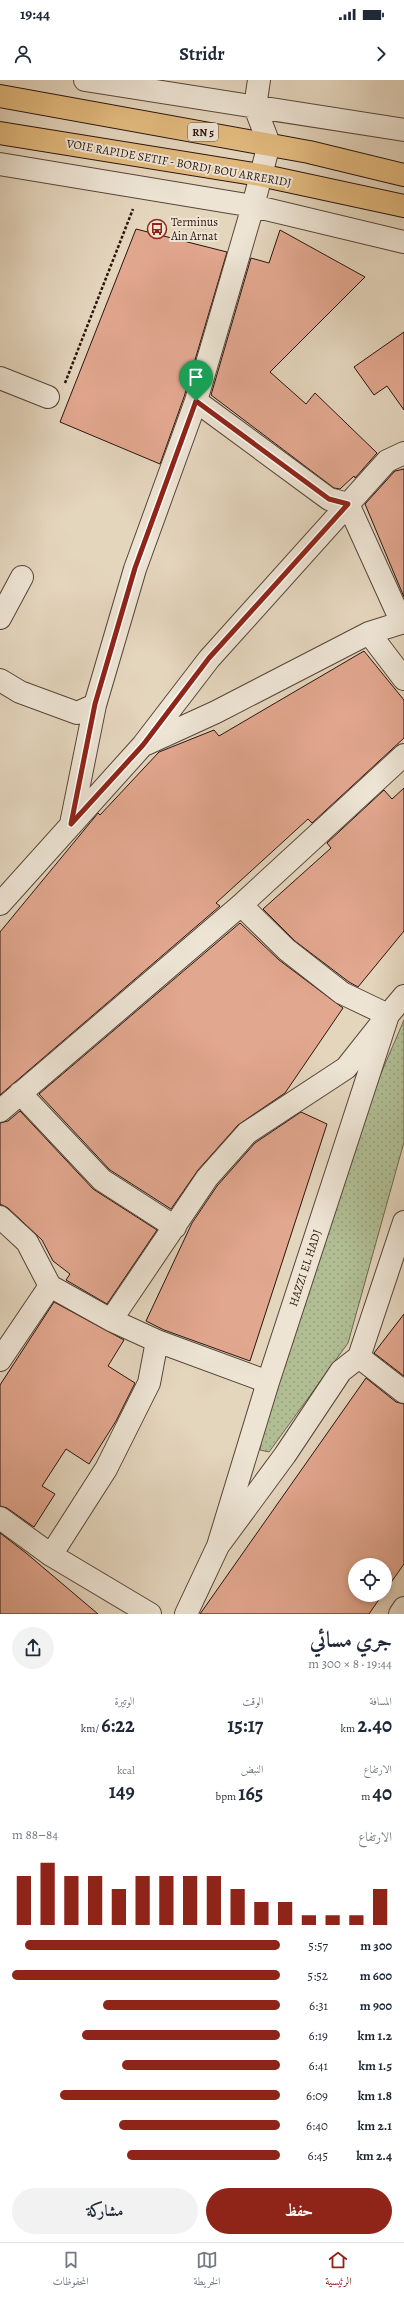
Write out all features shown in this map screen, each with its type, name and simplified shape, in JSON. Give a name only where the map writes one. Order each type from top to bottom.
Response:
[{"type":"highway","name":"RN 5","points":[[0,96],[269,144],[404,175]]},
{"type":"highway","name":"VOIE RAPIDE SETIF - BORDJ BOU ARRERIDJ","points":[[0,133],[260,175],[404,206]]},
{"type":"street","points":[[85,80],[142,85],[255,107],[404,130]]},
{"type":"street","points":[[71,824],[95,704],[135,568],[196,401],[253,206],[269,144],[255,107],[260,80]]},
{"type":"street","points":[[0,164],[253,206],[404,242]]},
{"type":"street","points":[[0,378],[48,397]]},
{"type":"street","points":[[196,401],[329,499],[348,504]]},
{"type":"street","points":[[0,904],[143,745],[209,658],[387,461],[404,454]]},
{"type":"street","points":[[143,745],[216,712],[369,633],[403,623],[348,504]]},
{"type":"street","points":[[0,618],[22,577]]},
{"type":"street","points":[[369,633],[404,679]]},
{"type":"street","points":[[0,680],[20,692],[77,713],[95,704]]},
{"type":"street","points":[[0,1111],[241,905],[404,755]]},
{"type":"street","points":[[111,1320],[208,1178],[246,1133],[346,1068],[388,1015],[342,993],[287,950],[241,905]]},
{"type":"street","name":"HAZZI EL HADJ","points":[[218,1546],[268,1382],[388,1015],[404,996]]},
{"type":"street","points":[[20,1093],[102,1180],[175,1227]]},
{"type":"street","points":[[0,1217],[27,1242],[50,1286],[111,1320],[157,1341],[268,1382]]},
{"type":"street","points":[[186,1614],[218,1546],[285,1455],[341,1371],[359,1357],[404,1222]]},
{"type":"street","points":[[0,1360],[50,1286]]},
{"type":"street","points":[[51,1556],[106,1469],[149,1383],[157,1341]]},
{"type":"street","points":[[359,1357],[404,1392]]},
{"type":"street","points":[[0,1518],[51,1556],[150,1614]]},
{"type":"street","points":[[400,1614],[404,1608]]},
{"type":"path","points":[[48,397],[58,398],[76,357],[140,188]]},
{"type":"green space","points":[[404,1020],[404,1142],[348,1343],[269,1452],[260,1450],[262,1434],[373,1092]]},
{"type":"building","points":[[136,229],[227,252],[184,397],[160,464],[60,422]]},
{"type":"building","points":[[280,230],[365,277],[270,372],[306,404],[315,393],[377,453],[355,478],[354,476],[340,489],[334,488],[211,395],[251,258],[269,263]]},
{"type":"building","points":[[404,332],[404,410],[387,386],[374,395],[354,367]]},
{"type":"building","points":[[404,469],[404,597],[365,504],[395,471]]},
{"type":"building","points":[[364,651],[404,700],[404,738],[312,823],[308,819],[216,903],[220,906],[0,1095],[0,932],[98,813],[100,815],[159,752],[214,730],[219,736]]},
{"type":"building","points":[[404,788],[404,931],[358,987],[349,982],[295,941],[263,909],[331,848],[327,843],[384,790],[392,799]]},
{"type":"building","points":[[240,923],[279,960],[343,1008],[285,1093],[238,1125],[198,1170],[171,1209],[110,1170],[39,1094]]},
{"type":"building","points":[[20,1111],[93,1189],[157,1230],[107,1304],[66,1280],[70,1274],[53,1261],[42,1240],[8,1208],[0,1204],[0,1123],[8,1121]]},
{"type":"building","points":[[301,1112],[327,1124],[250,1361],[164,1330],[146,1321],[192,1223],[217,1186],[255,1143]]},
{"type":"building","points":[[54,1302],[124,1340],[108,1366],[135,1383],[116,1421],[89,1464],[66,1449],[42,1486],[55,1494],[34,1527],[7,1508],[0,1506],[0,1385]]},
{"type":"building","points":[[404,1314],[404,1376],[374,1353]]},
{"type":"building","points":[[366,1378],[396,1402],[404,1404],[404,1564],[392,1581],[392,1558],[348,1558],[348,1602],[377,1602],[369,1614],[200,1614]]},
{"type":"building","points":[[0,1533],[26,1553],[98,1614],[0,1614]]},
{"type":"place","name":"Terminus Ain Arnat","points":[[157,229]]},
{"type":"route","points":[[196,401],[329,499],[348,504],[209,658],[143,745],[71,824],[95,704],[135,568],[196,401]]}]
